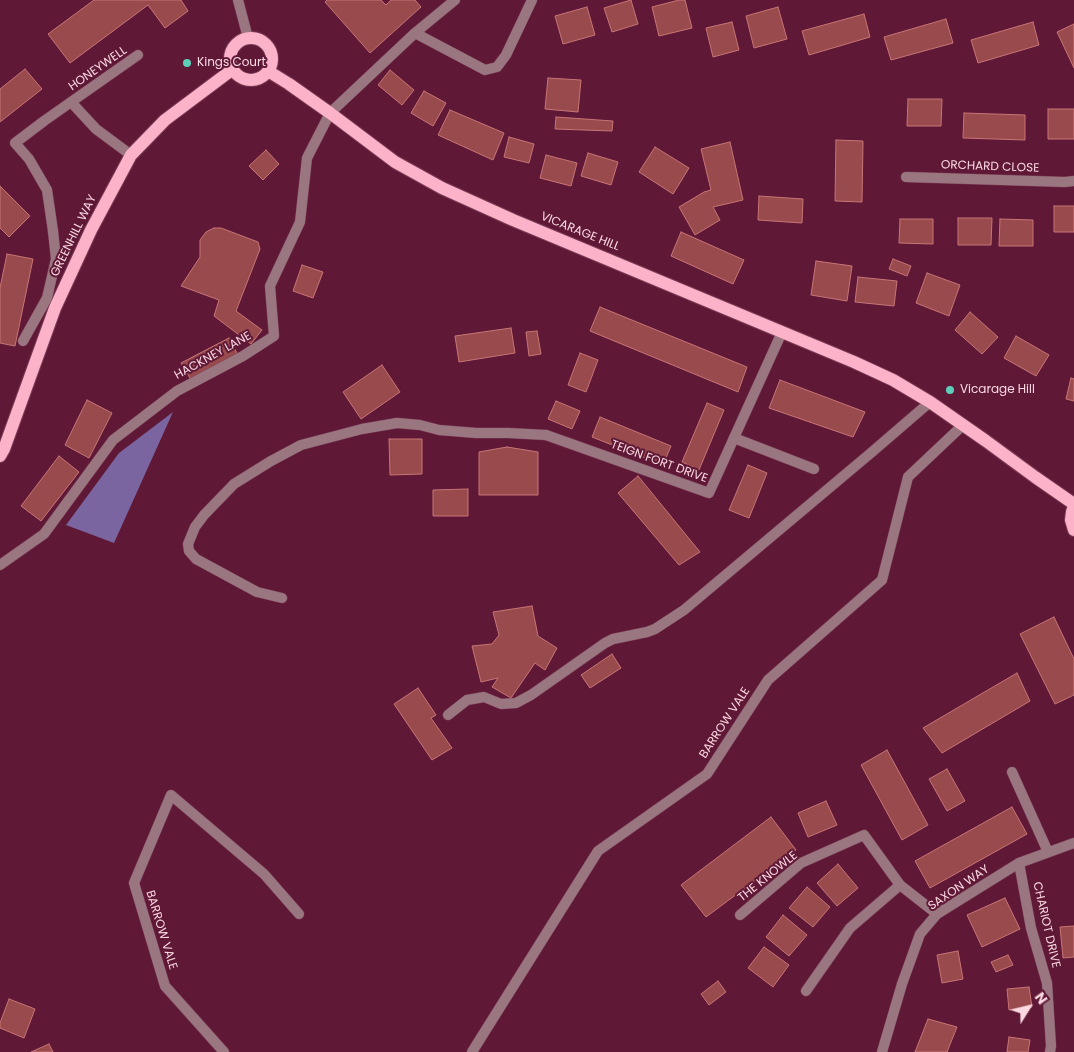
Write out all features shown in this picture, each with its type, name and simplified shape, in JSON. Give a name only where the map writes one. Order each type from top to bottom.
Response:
[{"type":"main road","points":[[254,38],[266,45],[270,51],[271,65],[263,76],[249,80],[237,75],[233,69],[230,63],[230,56],[236,44],[241,40],[254,38]]},
{"type":"main road","name":"GREENHILL WAY","points":[[0,456],[55,308],[91,230],[131,155],[165,120],[233,69]]},
{"type":"main road","name":"VICARAGE HILL","points":[[268,71],[330,113],[395,162],[442,188],[513,220],[893,380],[963,424],[1074,505]]},
{"type":"main road","points":[[1074,505],[1071,520],[1074,530]]},
{"type":"street","points":[[238,0],[248,38]]},
{"type":"street","points":[[330,113],[454,0]]},
{"type":"street","points":[[416,33],[485,70],[497,67],[506,55],[532,0]]},
{"type":"street","name":"HONEYWELL","points":[[71,102],[138,55]]},
{"type":"street","points":[[23,341],[47,298],[56,259],[54,231],[47,190],[29,159],[15,143],[71,102],[96,128],[131,155]]},
{"type":"street","name":"HACKNEY LANE","points":[[0,565],[44,534],[113,440],[177,391],[244,356],[274,336],[270,286],[300,222],[307,158],[330,113]]},
{"type":"street","name":"ORCHARD CLOSE","points":[[906,177],[1074,181]]},
{"type":"street","name":"TEIGN FORT DRIVE","points":[[282,598],[257,592],[196,559],[189,551],[188,544],[200,521],[234,484],[271,460],[301,445],[362,429],[397,424],[420,425],[439,430],[476,433],[546,435],[709,493],[782,332]]},
{"type":"street","points":[[448,715],[467,700],[484,697],[501,704],[516,703],[532,695],[612,639],[655,629],[684,610],[930,402]]},
{"type":"street","name":"BARROW VALE","points":[[472,1052],[598,851],[707,774],[768,680],[882,580],[908,477],[963,424]]},
{"type":"street","points":[[734,438],[814,470]]},
{"type":"street","points":[[1012,772],[1048,852]]},
{"type":"street","name":"BARROW VALE","points":[[224,1052],[165,986],[134,883],[171,795],[264,874],[299,914]]},
{"type":"street","name":"THE KNOWLE","points":[[740,915],[801,864],[864,835],[900,885],[937,914]]},
{"type":"street","name":"SAXON WAY","points":[[882,1052],[902,984],[920,934],[937,914],[1019,863],[1074,843]]},
{"type":"street","name":"CHARIOT DRIVE","points":[[1019,863],[1031,928],[1047,983],[1050,1052]]},
{"type":"street","points":[[806,991],[850,928],[900,885]]},
{"type":"shaded area","points":[[173,412],[114,543],[66,525],[119,453]]},
{"type":"building","points":[[94,0],[181,0],[188,11],[165,28],[148,5],[70,63],[48,34]]},
{"type":"building","points":[[327,0],[381,0],[386,5],[391,0],[415,0],[421,7],[370,53],[325,2]]},
{"type":"building","points":[[631,0],[638,24],[612,32],[604,8]]},
{"type":"building","points":[[685,0],[692,28],[659,36],[652,7]]},
{"type":"building","points":[[587,7],[595,35],[563,44],[555,16]]},
{"type":"building","points":[[778,7],[787,39],[754,48],[746,16]]},
{"type":"building","points":[[864,14],[870,37],[809,55],[802,31]]},
{"type":"building","points":[[946,19],[953,43],[891,60],[884,37]]},
{"type":"building","points":[[732,22],[739,50],[713,57],[706,28]]},
{"type":"building","points":[[1033,22],[1039,45],[978,63],[971,40]]},
{"type":"building","points":[[1074,24],[1074,68],[1057,32]]},
{"type":"building","points":[[25,69],[42,89],[0,122],[0,89]]},
{"type":"building","points":[[390,70],[414,90],[402,105],[378,85]]},
{"type":"building","points":[[548,78],[581,80],[578,112],[545,109]]},
{"type":"building","points":[[424,91],[446,103],[433,126],[411,113]]},
{"type":"building","points":[[908,99],[942,99],[941,126],[907,126]]},
{"type":"building","points":[[1048,109],[1074,109],[1074,139],[1048,139]]},
{"type":"building","points":[[450,110],[504,133],[493,160],[438,135]]},
{"type":"building","points":[[964,113],[1025,115],[1025,140],[963,138]]},
{"type":"building","points":[[556,117],[613,121],[612,131],[555,129]]},
{"type":"building","points":[[509,137],[534,144],[529,163],[504,157]]},
{"type":"building","points":[[836,140],[863,141],[862,202],[835,201]]},
{"type":"building","points":[[730,142],[743,200],[713,207],[720,220],[695,235],[679,207],[704,192],[711,190],[701,149]]},
{"type":"building","points":[[655,147],[689,168],[673,194],[639,172]]},
{"type":"building","points":[[266,150],[279,164],[263,180],[249,166]]},
{"type":"building","points":[[588,153],[618,162],[611,185],[581,176]]},
{"type":"building","points":[[546,155],[577,163],[571,186],[540,178]]},
{"type":"building","points":[[0,186],[30,216],[9,237],[0,228]]},
{"type":"building","points":[[759,196],[803,199],[802,223],[758,220]]},
{"type":"building","points":[[1054,206],[1074,206],[1074,232],[1054,232]]},
{"type":"building","points":[[958,218],[992,218],[991,245],[958,245]]},
{"type":"building","points":[[900,219],[933,219],[933,244],[899,243]]},
{"type":"building","points":[[1000,219],[1033,220],[1033,246],[999,246]]},
{"type":"building","points":[[214,228],[221,228],[258,242],[260,249],[236,311],[262,330],[251,344],[214,316],[219,300],[181,286],[200,257],[200,240],[206,232]]},
{"type":"building","points":[[681,232],[744,260],[733,284],[671,256]]},
{"type":"building","points":[[7,254],[33,259],[15,346],[0,343],[0,288]]},
{"type":"building","points":[[893,259],[911,266],[907,276],[889,269]]},
{"type":"building","points":[[816,261],[852,266],[847,301],[811,295]]},
{"type":"building","points":[[302,265],[323,272],[313,298],[293,291]]},
{"type":"building","points":[[927,273],[960,285],[949,316],[916,303]]},
{"type":"building","points":[[858,277],[897,281],[894,306],[855,302]]},
{"type":"building","points":[[600,307],[747,367],[738,392],[590,331]]},
{"type":"building","points":[[970,312],[998,337],[982,354],[955,330]]},
{"type":"building","points":[[511,328],[515,353],[459,362],[455,336]]},
{"type":"building","points":[[537,331],[541,354],[529,356],[526,332]]},
{"type":"building","points":[[1016,336],[1049,355],[1036,376],[1004,358]]},
{"type":"building","points":[[229,338],[238,355],[191,380],[181,363]]},
{"type":"building","points":[[580,353],[598,360],[586,392],[568,385]]},
{"type":"building","points":[[382,365],[400,392],[361,419],[343,392]]},
{"type":"building","points":[[1071,378],[1074,379],[1074,401],[1066,399]]},
{"type":"building","points":[[780,380],[865,412],[853,437],[769,408]]},
{"type":"building","points":[[87,400],[112,413],[89,458],[65,445]]},
{"type":"building","points":[[556,401],[580,411],[572,429],[548,419]]},
{"type":"building","points":[[707,403],[724,410],[699,470],[682,462]]},
{"type":"building","points":[[600,417],[671,446],[663,465],[592,437]]},
{"type":"building","points":[[389,439],[422,439],[422,474],[390,475]]},
{"type":"building","points":[[507,447],[538,452],[538,495],[479,495],[479,452]]},
{"type":"building","points":[[59,456],[79,472],[41,521],[21,506]]},
{"type":"building","points":[[748,465],[767,473],[749,518],[729,510]]},
{"type":"building","points":[[638,476],[700,552],[679,565],[618,493]]},
{"type":"building","points":[[468,489],[468,516],[433,516],[433,490]]},
{"type":"building","points":[[532,606],[538,636],[557,648],[545,670],[535,663],[511,698],[492,687],[498,678],[481,682],[472,646],[492,644],[499,635],[493,612]]},
{"type":"building","points":[[1054,617],[1074,659],[1074,695],[1055,704],[1020,634]]},
{"type":"building","points":[[612,654],[621,668],[590,688],[581,675]]},
{"type":"building","points":[[1017,673],[1030,701],[942,753],[923,728]]},
{"type":"building","points":[[418,688],[436,715],[431,718],[452,748],[432,760],[394,704]]},
{"type":"building","points":[[887,750],[928,825],[902,840],[861,765]]},
{"type":"building","points":[[947,769],[965,801],[947,811],[929,779]]},
{"type":"building","points":[[826,801],[837,825],[808,837],[798,813]]},
{"type":"building","points":[[1012,807],[1027,834],[930,888],[915,861]]},
{"type":"building","points":[[771,817],[796,850],[706,917],[681,885]]},
{"type":"building","points":[[838,864],[858,888],[837,906],[817,883]]},
{"type":"building","points":[[807,887],[830,907],[813,927],[789,908]]},
{"type":"building","points":[[1005,898],[1020,929],[982,947],[967,915]]},
{"type":"building","points":[[783,915],[807,935],[789,956],[766,937]]},
{"type":"building","points":[[1074,926],[1074,957],[1063,958],[1060,927]]},
{"type":"building","points":[[764,947],[789,965],[773,987],[748,968]]},
{"type":"building","points":[[958,951],[963,979],[942,983],[937,955]]},
{"type":"building","points":[[1008,955],[1013,965],[996,972],[991,962]]},
{"type":"building","points":[[718,981],[726,992],[709,1005],[701,994]]},
{"type":"building","points":[[1029,987],[1032,1007],[1009,1010],[1007,989]]},
{"type":"building","points":[[9,999],[35,1009],[24,1038],[0,1028]]},
{"type":"building","points":[[928,1019],[957,1027],[947,1052],[915,1052]]},
{"type":"building","points":[[1009,1037],[1030,1040],[1028,1052],[1007,1052]]},
{"type":"building","points":[[49,1044],[53,1052],[31,1052]]},
{"type":"place","name":"Kings Court","points":[[187,63]]},
{"type":"place","name":"Vicarage Hill","points":[[950,390]]}]
